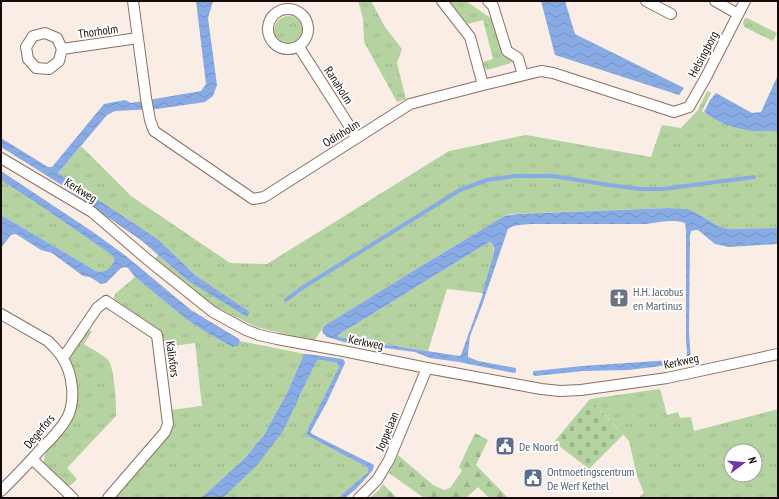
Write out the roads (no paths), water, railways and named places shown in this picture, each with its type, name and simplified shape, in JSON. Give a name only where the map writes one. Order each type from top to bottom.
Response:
[{"type":"street","name":"Odinholm","points":[[133,1],[146,98],[150,120],[154,131],[253,199],[264,197],[410,104],[541,71],[553,73],[674,112],[689,106]]},
{"type":"street","points":[[442,1],[470,37],[483,85]]},
{"type":"street","points":[[488,1],[493,6],[507,51],[518,58],[524,76]]},
{"type":"street","points":[[646,1],[671,14]]},
{"type":"street","points":[[715,1],[738,14]]},
{"type":"street","name":"Helsingborg","points":[[689,106],[706,77],[745,1]]},
{"type":"street","points":[[289,9],[295,10],[302,14],[306,20],[308,35],[299,47],[292,50],[282,49],[275,46],[270,40],[268,34],[268,24],[275,13],[281,10],[289,9]]},
{"type":"street","name":"Thorholm","points":[[62,49],[138,38]]},
{"type":"street","name":"Ranaholm","points":[[299,47],[357,138]]},
{"type":"street","name":"Kerkweg","points":[[1,158],[92,212],[148,260],[213,312],[246,330],[260,335],[427,368],[541,389],[560,391],[581,390],[667,378],[778,354]]},
{"type":"street","name":"Kalixfors","points":[[63,358],[96,308],[106,301],[157,335],[168,424],[165,432],[108,498]]},
{"type":"street","name":"Degerfors","points":[[1,314],[48,341],[63,358],[73,384],[72,401],[69,412],[60,429],[1,490]]},
{"type":"street","name":"Joppelaan","points":[[359,498],[377,480],[389,460],[427,368]]},
{"type":"street","points":[[32,459],[73,498]]},
{"type":"water","points":[[196,1],[213,1],[208,18],[217,85],[213,96],[205,102],[157,109],[115,111],[107,115],[58,173],[159,240],[195,275],[250,312],[247,317],[187,280],[142,241],[60,184],[1,147],[1,138],[48,167],[52,167],[104,104],[125,100],[131,103],[201,91],[206,84]]},
{"type":"water","points":[[541,1],[565,1],[575,34],[684,88],[679,95],[555,55]]},
{"type":"water","points":[[778,75],[778,132],[740,129],[721,122],[704,112],[710,100],[716,93],[752,113],[761,112]]},
{"type":"water","points":[[1,171],[93,232],[126,256],[191,310],[239,339],[240,341],[238,346],[232,347],[186,319],[135,277],[128,268],[121,268],[106,283],[101,284],[90,277],[83,276],[52,253],[41,250],[16,234],[11,235],[1,248],[1,215],[96,271],[102,272],[108,270],[112,266],[114,260],[113,256],[1,180]]},
{"type":"water","points":[[667,208],[687,209],[695,212],[718,226],[728,229],[778,228],[778,244],[728,247],[715,244],[698,230],[691,231],[689,333],[691,361],[629,370],[583,371],[533,375],[534,371],[582,366],[686,359],[686,231],[685,223],[676,221],[647,224],[531,224],[510,227],[470,336],[468,357],[478,361],[516,368],[516,372],[514,373],[430,358],[415,352],[347,343],[327,337],[323,333],[322,330],[324,326],[408,274],[504,216],[517,214]],"holes":[[[489,242],[492,243],[494,248],[493,257],[482,293],[483,294],[461,355],[459,356],[338,337],[338,335]]]},
{"type":"water","points":[[305,354],[343,359],[345,362],[311,433],[374,465],[373,470],[356,489],[345,498],[338,498],[368,472],[368,469],[367,467],[306,435],[339,367],[337,363],[318,360],[283,431],[258,464],[223,498],[201,498],[245,458],[264,435],[289,389]]},
{"type":"waterway","points":[[286,300],[302,288],[460,190],[487,180],[515,176],[553,176],[641,189],[663,189],[754,177]]},
{"type":"place","name":"H.H. Jacobus en Martinus","points":[[619,298]]},
{"type":"place","name":"De Noord","points":[[505,446]]},
{"type":"place","name":"Ontmoetingscentrum De Werf Kethel","points":[[533,478]]}]
